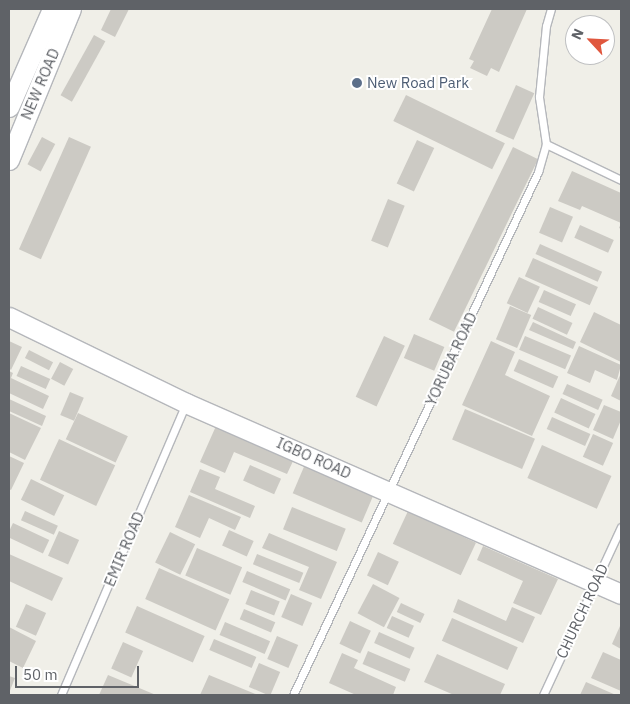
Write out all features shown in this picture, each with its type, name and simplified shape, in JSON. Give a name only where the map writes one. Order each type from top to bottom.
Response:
[{"type":"street","name":"NEW ROAD","points":[[9,107],[52,9]]},
{"type":"street","name":"NEW ROAD","points":[[9,160],[72,9]]},
{"type":"street","name":"IGBO ROAD","points":[[9,317],[186,403],[388,490],[621,594]]},
{"type":"lane","name":"YORUBA ROAD","points":[[293,695],[534,181],[546,144],[539,97],[546,26],[551,9]]},
{"type":"lane","points":[[546,144],[621,180]]},
{"type":"lane","name":"EMIR ROAD","points":[[61,695],[186,403]]},
{"type":"lane","name":"CHURCH ROAD","points":[[543,695],[621,527]]},
{"type":"building","points":[[111,9],[129,9],[115,37],[101,30]]},
{"type":"building","points":[[492,9],[527,9],[499,72],[491,68],[487,76],[470,68],[474,61],[469,59]]},
{"type":"building","points":[[94,35],[105,41],[72,102],[61,95]]},
{"type":"building","points":[[516,85],[534,93],[514,140],[495,132]]},
{"type":"building","points":[[406,95],[505,143],[492,169],[393,121]]},
{"type":"building","points":[[42,137],[55,144],[41,171],[27,164]]},
{"type":"building","points":[[69,137],[91,147],[41,259],[19,249]]},
{"type":"building","points":[[417,140],[434,148],[414,192],[397,184]]},
{"type":"building","points":[[513,147],[538,159],[454,332],[429,320]]},
{"type":"building","points":[[572,171],[621,193],[621,223],[582,206],[580,210],[558,201]]},
{"type":"building","points":[[388,199],[405,206],[388,247],[371,241]]},
{"type":"building","points":[[550,207],[573,217],[562,243],[539,233]]},
{"type":"building","points":[[580,225],[614,240],[608,253],[574,238]]},
{"type":"building","points":[[540,244],[602,272],[598,282],[536,254]]},
{"type":"building","points":[[533,258],[598,287],[590,305],[525,276]]},
{"type":"building","points":[[519,277],[540,287],[528,313],[507,303]]},
{"type":"building","points":[[544,290],[576,304],[571,316],[539,302]]},
{"type":"building","points":[[510,306],[531,315],[517,348],[496,339]]},
{"type":"building","points":[[538,307],[572,323],[567,335],[533,319]]},
{"type":"building","points":[[594,312],[621,325],[621,362],[580,342]]},
{"type":"building","points":[[533,322],[576,342],[573,349],[529,330]]},
{"type":"building","points":[[414,334],[444,347],[434,371],[404,358]]},
{"type":"building","points":[[384,336],[405,346],[377,406],[356,397]]},
{"type":"building","points":[[525,336],[571,356],[565,369],[519,350]]},
{"type":"building","points":[[9,341],[22,347],[11,370],[9,368]]},
{"type":"building","points":[[491,341],[515,352],[505,375],[550,396],[532,436],[462,405]]},
{"type":"building","points":[[579,346],[621,365],[617,380],[595,370],[590,383],[567,373]]},
{"type":"building","points":[[29,350],[53,362],[49,370],[25,358]]},
{"type":"building","points":[[519,359],[558,376],[553,388],[514,371]]},
{"type":"building","points":[[60,362],[73,369],[64,386],[51,379]]},
{"type":"building","points":[[21,366],[50,379],[46,389],[17,376]]},
{"type":"building","points":[[9,371],[13,373],[11,378],[49,396],[43,409],[9,393]]},
{"type":"building","points":[[621,373],[621,401],[611,396]]},
{"type":"building","points":[[567,384],[603,400],[598,410],[563,394]]},
{"type":"building","points":[[70,392],[84,398],[74,421],[60,415]]},
{"type":"building","points":[[561,398],[595,414],[589,429],[554,413]]},
{"type":"building","points":[[9,399],[46,416],[42,426],[9,411]]},
{"type":"building","points":[[604,405],[621,412],[621,420],[613,439],[593,430]]},
{"type":"building","points":[[465,409],[535,439],[522,469],[452,439]]},
{"type":"building","points":[[9,413],[41,428],[25,460],[9,452]]},
{"type":"building","points":[[78,413],[128,436],[116,463],[66,439]]},
{"type":"building","points":[[552,417],[590,434],[585,446],[547,429]]},
{"type":"building","points":[[216,426],[294,459],[287,474],[234,452],[225,473],[200,462]]},
{"type":"building","points":[[593,434],[613,443],[603,466],[583,457]]},
{"type":"building","points":[[59,439],[115,465],[96,506],[40,480]]},
{"type":"building","points":[[542,445],[611,476],[597,509],[527,478]]},
{"type":"building","points":[[9,456],[24,463],[11,490],[9,489]]},
{"type":"building","points":[[306,462],[375,491],[362,523],[293,493]]},
{"type":"building","points":[[250,465],[281,479],[274,494],[243,481]]},
{"type":"building","points":[[200,469],[220,477],[215,489],[255,506],[250,518],[190,492]]},
{"type":"building","points":[[31,479],[64,495],[54,516],[21,500]]},
{"type":"building","points":[[189,495],[241,517],[235,530],[209,518],[200,538],[175,527]]},
{"type":"building","points":[[292,507],[346,529],[337,551],[283,529]]},
{"type":"building","points":[[25,511],[58,526],[54,535],[21,520]]},
{"type":"building","points":[[408,511],[476,543],[461,575],[393,544]]},
{"type":"building","points":[[13,523],[49,540],[43,553],[9,538],[9,532]]},
{"type":"building","points":[[229,530],[254,541],[247,557],[222,546]]},
{"type":"building","points":[[59,531],[79,540],[68,565],[48,556]]},
{"type":"building","points":[[170,532],[195,544],[180,575],[155,563]]},
{"type":"building","points":[[269,533],[337,562],[321,599],[299,590],[309,567],[262,548]]},
{"type":"building","points":[[483,546],[558,579],[541,615],[513,603],[523,581],[477,560]]},
{"type":"building","points":[[197,548],[242,567],[230,595],[185,576]]},
{"type":"building","points":[[378,552],[399,562],[388,585],[367,576]]},
{"type":"building","points":[[9,554],[63,578],[52,601],[9,581]]},
{"type":"building","points":[[257,554],[303,573],[299,583],[253,564]]},
{"type":"building","points":[[159,568],[229,599],[216,630],[145,599]]},
{"type":"building","points":[[247,571],[290,589],[286,600],[242,582]]},
{"type":"building","points":[[373,584],[399,598],[384,627],[358,613]]},
{"type":"building","points":[[251,590],[280,602],[274,616],[245,604]]},
{"type":"building","points":[[291,594],[312,603],[302,626],[281,617]]},
{"type":"building","points":[[458,599],[506,621],[512,607],[535,617],[523,643],[453,612]]},
{"type":"building","points":[[401,603],[425,614],[420,623],[397,612]]},
{"type":"building","points":[[26,604],[46,613],[36,636],[16,627]]},
{"type":"building","points":[[137,606],[205,636],[193,663],[125,632]]},
{"type":"building","points":[[244,609],[275,622],[271,632],[240,619]]},
{"type":"building","points":[[392,616],[414,626],[409,638],[387,628]]},
{"type":"building","points":[[452,618],[518,647],[508,670],[442,641]]},
{"type":"building","points":[[350,621],[371,631],[360,653],[339,644]]},
{"type":"building","points":[[225,622],[270,641],[265,654],[220,635]]},
{"type":"building","points":[[621,626],[621,649],[612,644]]},
{"type":"building","points":[[9,627],[36,641],[23,668],[9,661]]},
{"type":"building","points":[[379,632],[415,648],[410,659],[374,643]]},
{"type":"building","points":[[277,636],[298,645],[288,668],[267,659]]},
{"type":"building","points":[[214,639],[256,657],[252,668],[209,650]]},
{"type":"building","points":[[123,642],[143,651],[131,677],[111,668]]},
{"type":"building","points":[[368,651],[410,669],[405,682],[363,664]]},
{"type":"building","points":[[603,652],[621,660],[621,691],[591,678]]},
{"type":"building","points":[[342,653],[358,660],[354,668],[396,687],[393,695],[356,695],[329,683]]},
{"type":"building","points":[[437,654],[505,684],[500,695],[454,695],[424,682]]},
{"type":"building","points":[[259,663],[280,672],[270,695],[249,687]]},
{"type":"building","points":[[108,675],[156,695],[99,695]]},
{"type":"building","points":[[209,675],[258,695],[200,695]]},
{"type":"building","points":[[9,676],[15,678],[9,693]]},
{"type":"building","points":[[586,682],[616,695],[580,695]]},
{"type":"place","name":"New Road Park","points":[[357,83]]}]
